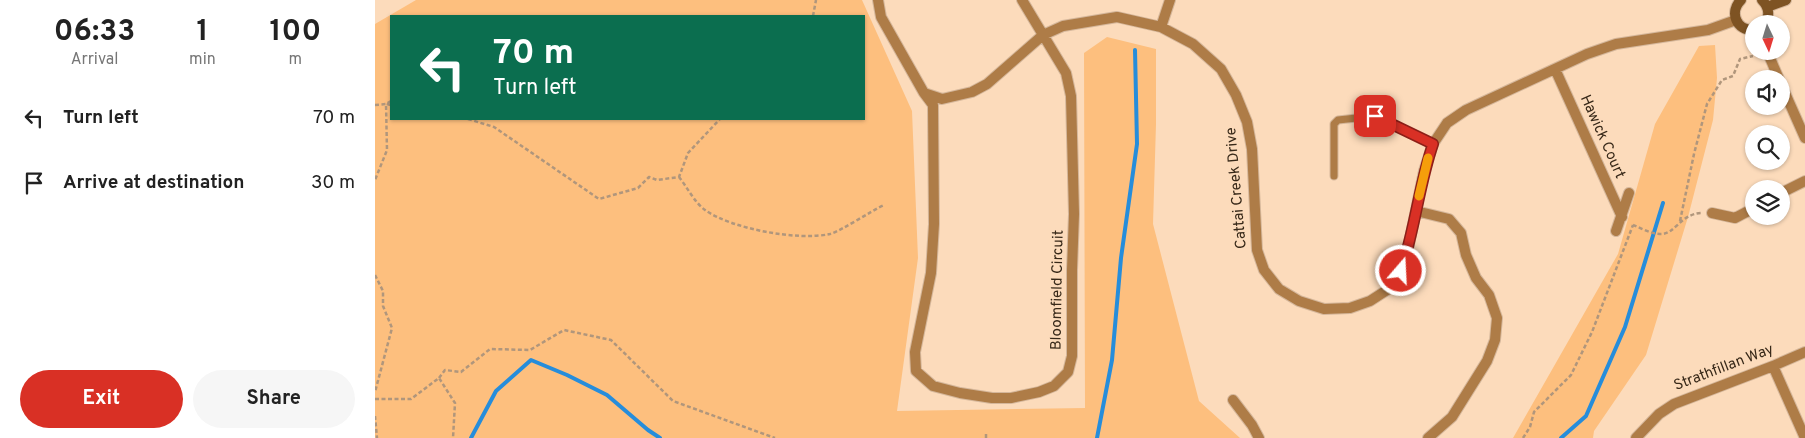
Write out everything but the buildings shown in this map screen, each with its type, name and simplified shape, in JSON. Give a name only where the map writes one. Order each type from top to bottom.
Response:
[{"type":"street","points":[[878,0],[881,17],[924,93]]},
{"type":"street","points":[[1022,0],[1043,35]]},
{"type":"street","points":[[1161,27],[1170,0]]},
{"type":"street","points":[[1741,0],[1734,11],[1736,20],[1745,28]]},
{"type":"street","points":[[1765,4],[1786,0]]},
{"type":"street","name":"Cattai Creek Drive","points":[[924,93],[942,99],[972,92],[987,84],[1043,35],[1063,26],[1117,17],[1161,27],[1193,44],[1221,69],[1236,95],[1247,122],[1252,149],[1254,224],[1257,250],[1264,270],[1279,289],[1299,301],[1324,309],[1350,308],[1370,301],[1387,290],[1401,271],[1408,249],[1424,171],[1433,144],[1447,123],[1466,110],[1587,54],[1616,44],[1708,30],[1736,20]]},
{"type":"street","name":"Bloomfield Circuit","points":[[924,93],[933,105],[934,224],[931,272],[915,352],[916,372],[933,386],[992,398],[1011,398],[1039,392],[1054,386],[1068,372],[1072,356],[1074,214],[1071,96],[1065,73],[1043,35]]},
{"type":"street","name":"Hawick Court","points":[[1555,68],[1622,215]]},
{"type":"street","points":[[1790,104],[1805,138]]},
{"type":"street","points":[[1790,188],[1805,181]]},
{"type":"street","name":"Hawick Court","points":[[1617,231],[1629,193]]},
{"type":"street","points":[[1416,211],[1449,219],[1461,233],[1476,278],[1489,295],[1497,318],[1495,340],[1487,361],[1452,417],[1428,438]]},
{"type":"street","points":[[1712,214],[1735,218],[1745,213]]},
{"type":"street","name":"Strathfillan Way","points":[[1636,438],[1659,414],[1673,404],[1805,352]]},
{"type":"street","points":[[1773,366],[1805,438]]},
{"type":"street","points":[[1233,400],[1259,438]]},
{"type":"lane","points":[[1334,176],[1334,124],[1339,120],[1375,116],[1433,144]]},
{"type":"path","points":[[813,15],[816,0]]},
{"type":"path","points":[[1680,221],[1707,104],[1722,80],[1733,76],[1739,59],[1745,58]]},
{"type":"path","points":[[375,105],[390,103]]},
{"type":"path","points":[[375,180],[387,150],[386,104]]},
{"type":"path","points":[[471,120],[494,127],[599,199],[638,188],[649,177],[657,180],[679,177]]},
{"type":"path","points":[[679,177],[688,152],[719,120]]},
{"type":"path","points":[[679,177],[703,208],[721,220],[743,227],[791,236],[831,234],[884,205]]},
{"type":"path","points":[[1622,215],[1633,225],[1659,234],[1669,233],[1680,221],[1693,214],[1712,214]]},
{"type":"path","points":[[1523,438],[1530,427],[1534,412],[1571,376],[1592,332],[1633,225]]},
{"type":"path","points":[[375,275],[383,291],[383,306],[391,328],[375,392]]},
{"type":"path","points":[[375,399],[411,398],[439,378],[445,370],[461,372],[490,349],[529,350],[564,330],[611,340],[673,401],[775,438]]},
{"type":"path","points":[[439,378],[455,403],[453,438]]},
{"type":"path","points":[[375,416],[377,438]]},
{"type":"shaded area","points":[[416,0],[862,0],[912,111],[918,258],[897,411],[1085,408],[1084,53],[1107,37],[1156,49],[1153,224],[1199,401],[1240,438],[375,438],[375,24],[390,15],[390,120],[865,120],[865,15],[390,15]]},
{"type":"shaded area","points":[[1715,45],[1717,78],[1713,120],[1688,217],[1646,355],[1594,431],[1593,438],[1513,438],[1618,254],[1655,124],[1699,46]]},
{"type":"waterway","points":[[1097,438],[1112,360],[1121,258],[1137,144],[1135,50]]},
{"type":"waterway","points":[[1561,438],[1586,416],[1625,327],[1663,203]]},
{"type":"waterway","points":[[471,438],[496,391],[531,360],[607,395],[660,438]]},
{"type":"slow traffic","points":[[1419,196],[1428,158]]},
{"type":"route","points":[[1375,116],[1433,144],[1424,171],[1408,249],[1401,271]]}]
